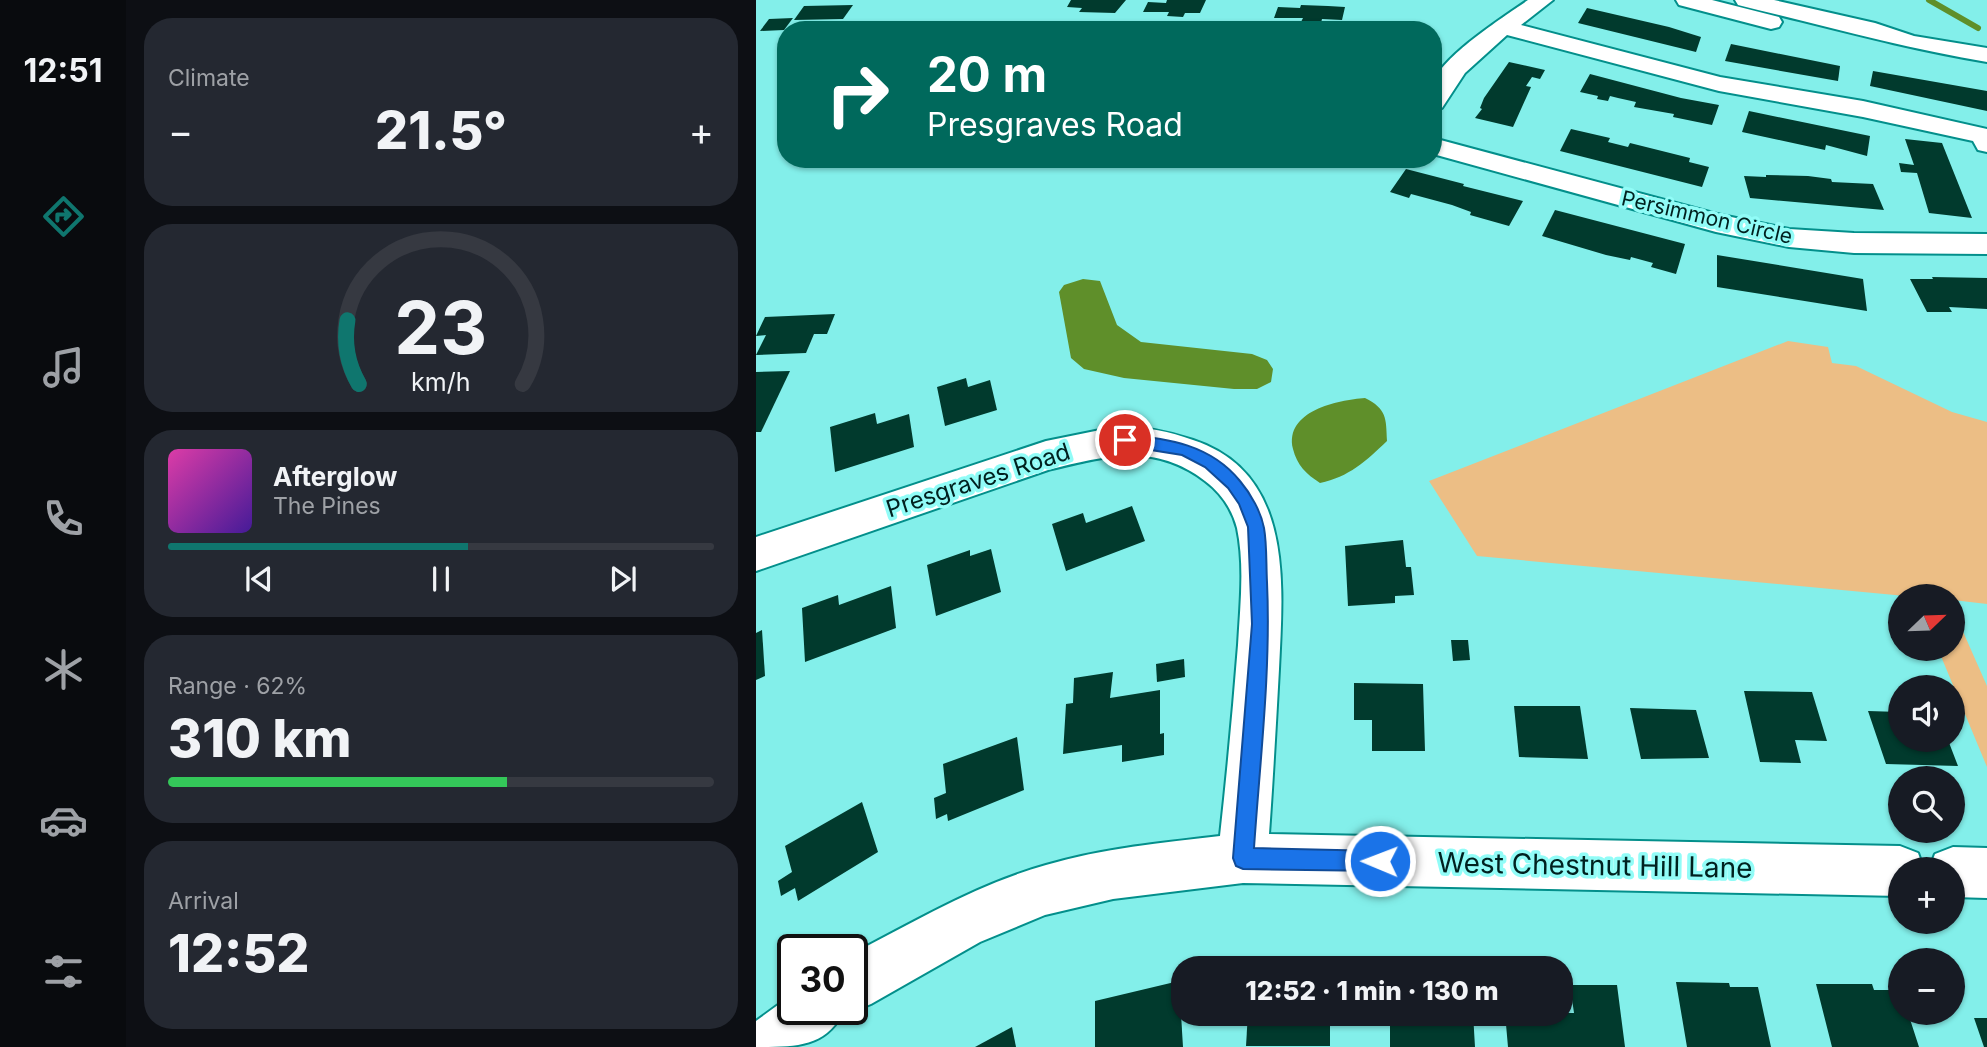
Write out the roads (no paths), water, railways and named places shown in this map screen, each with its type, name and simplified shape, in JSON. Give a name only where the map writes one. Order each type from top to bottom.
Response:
[{"type":"street","points":[[1687,0],[1862,43],[1910,43],[1987,55]]},
{"type":"street","points":[[1746,0],[1867,28],[1910,43]]},
{"type":"street","points":[[1442,90],[1462,60],[1484,39],[1535,1]]},
{"type":"street","points":[[1502,27],[1719,84],[1863,109],[1983,136],[1987,145]]},
{"type":"street","name":"Persimmon Circle","points":[[1442,148],[1716,223],[1789,237],[1854,243],[1987,244]]},
{"type":"street","name":"Presgraves Road","points":[[756,554],[1046,456],[1088,445],[1125,440],[1156,443],[1186,450],[1210,463],[1234,484],[1246,501],[1256,527],[1260,624],[1243,858]]},
{"type":"street","name":"West Chestnut Hill Lane","points":[[868,974],[963,923],[1045,890],[1113,874],[1243,858],[1888,871]]},
{"type":"street","points":[[1965,872],[1987,873]]},
{"type":"street","points":[[766,1047],[796,1025]]},
{"type":"waterway","points":[[1929,0],[1978,28]]}]
